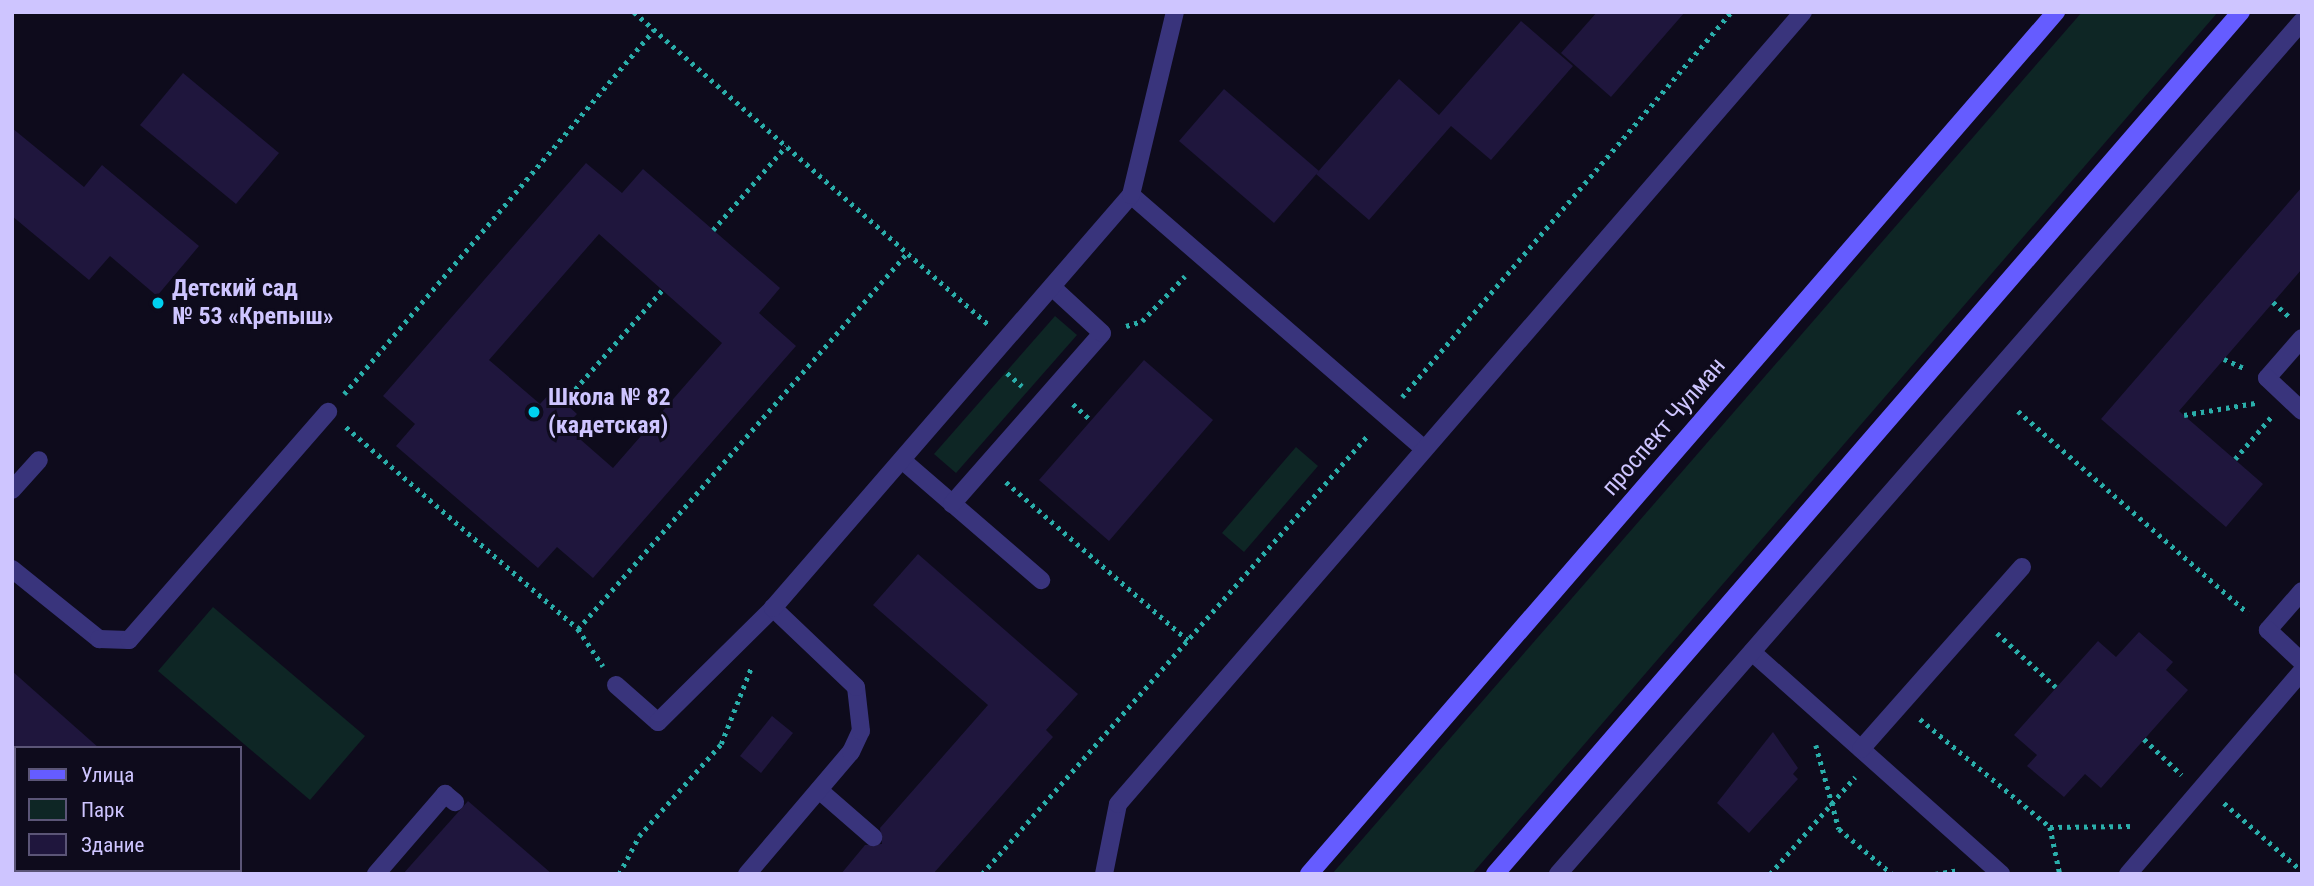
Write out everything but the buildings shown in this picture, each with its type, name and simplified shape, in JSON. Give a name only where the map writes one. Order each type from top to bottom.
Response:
[{"type":"main road","name":"проспект Чулман","points":[[1309,874],[2056,12]]},
{"type":"main road","points":[[1495,874],[2241,12]]},
{"type":"street","points":[[616,685],[659,722],[773,608],[1131,195],[1175,12]]},
{"type":"street","points":[[1104,874],[1118,804],[1423,448],[1803,12]]},
{"type":"street","points":[[1558,874],[2302,21]]},
{"type":"street","points":[[1131,195],[1387,414],[1423,448]]},
{"type":"street","points":[[952,504],[1102,333],[1052,287]]},
{"type":"street","points":[[2302,338],[2267,378],[2302,411]]},
{"type":"street","points":[[12,569],[99,639],[129,640],[328,412]]},
{"type":"street","points":[[12,491],[39,460]]},
{"type":"street","points":[[902,460],[1041,580]]},
{"type":"street","points":[[1867,753],[1901,703],[2022,567]]},
{"type":"street","points":[[2302,591],[2268,630],[2302,662]]},
{"type":"street","points":[[747,874],[851,752],[863,710],[856,687],[842,669],[773,608]]},
{"type":"street","points":[[1752,652],[2001,874]]},
{"type":"street","points":[[2128,874],[2302,671]]},
{"type":"street","points":[[819,790],[873,837]]},
{"type":"street","points":[[376,874],[445,794],[455,802]]},
{"type":"path","points":[[634,12],[1006,340]]},
{"type":"path","points":[[982,874],[1387,414],[1731,12]]},
{"type":"path","points":[[616,685],[578,629],[328,412],[654,30]]},
{"type":"path","points":[[713,230],[786,146]]},
{"type":"path","points":[[578,629],[907,253]]},
{"type":"path","points":[[1102,333],[1142,321],[1202,257]]},
{"type":"path","points":[[564,402],[662,290]]},
{"type":"path","points":[[990,358],[1041,402]]},
{"type":"path","points":[[2184,415],[2287,398]]},
{"type":"path","points":[[2235,459],[2287,398]]},
{"type":"path","points":[[2018,411],[2268,630]]},
{"type":"path","points":[[986,465],[1188,640]]},
{"type":"path","points":[[1979,616],[2056,687]]},
{"type":"path","points":[[619,874],[639,836],[721,744],[754,658]]},
{"type":"path","points":[[1803,696],[1839,828],[1892,874]]},
{"type":"path","points":[[1901,703],[2050,827],[2060,874]]},
{"type":"path","points":[[2144,739],[2302,872]]},
{"type":"path","points":[[1770,874],[1832,803],[1867,753]]},
{"type":"path","points":[[2050,827],[2170,825]]},
{"type":"green space","points":[[2082,12],[2218,12],[1472,874],[1332,874]]},
{"type":"green space","points":[[1055,316],[1077,335],[956,473],[934,454]]},
{"type":"green space","points":[[1296,447],[1318,466],[1244,552],[1222,533]]},
{"type":"green space","points":[[213,607],[365,736],[310,800],[158,671]]},
{"type":"place","name":"Детский сад № 53 «Крепыш»","points":[[158,303]]},
{"type":"place","name":"Школа № 82 (кадетская)","points":[[534,412]]}]
